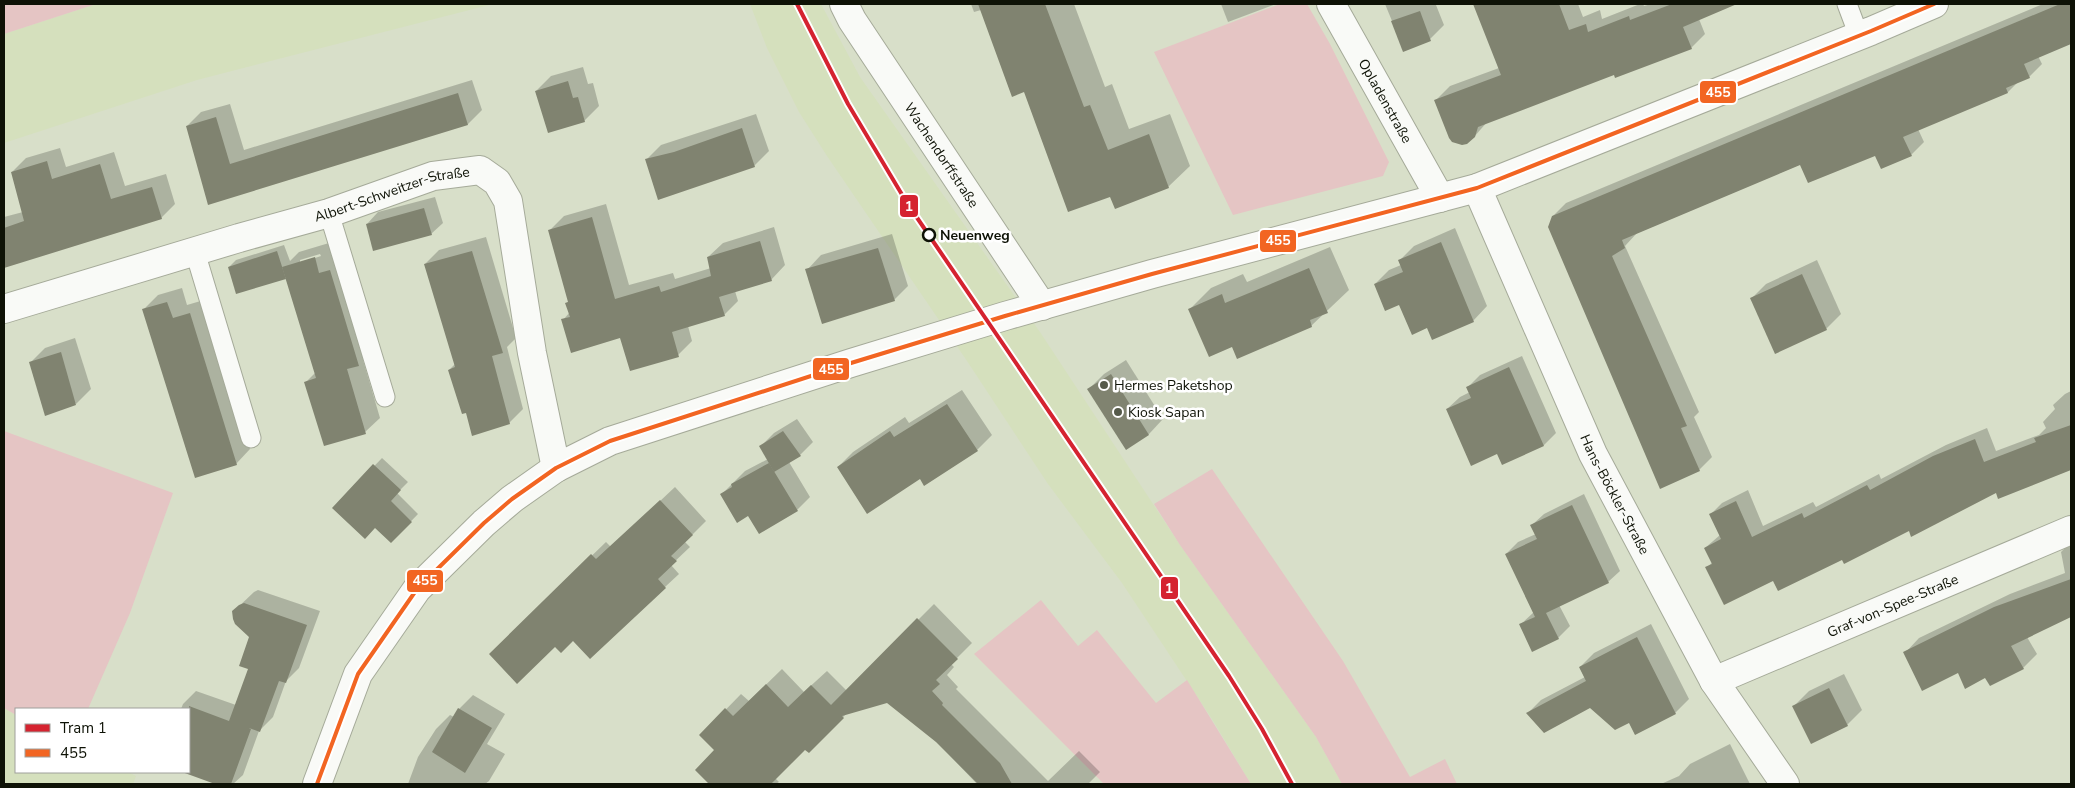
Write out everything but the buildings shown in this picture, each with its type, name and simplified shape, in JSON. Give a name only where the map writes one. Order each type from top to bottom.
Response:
[{"type":"street","name":"Wachendorffstraße","points":[[844,4],[857,29],[1042,306]]},
{"type":"street","name":"Opladenstraße","points":[[1331,4],[1440,198]]},
{"type":"street","points":[[317,784],[358,674],[417,589],[484,523],[512,499],[556,468],[610,441],[850,363],[1042,306],[1152,274],[1476,188],[1859,36],[1934,4]]},
{"type":"street","name":"Albert-Schweitzer-Straße","points":[[4,309],[329,213],[433,176],[480,170],[497,182],[508,201],[532,353],[556,468]]},
{"type":"street","name":"Hans-Böckler-Straße","points":[[1476,188],[1593,454],[1714,681],[1785,784]]},
{"type":"street","name":"Graf-von-Spee-Straße","points":[[1714,681],[2071,530]]},
{"type":"lane","points":[[1847,4],[1859,36]]},
{"type":"lane","points":[[329,213],[385,397]]},
{"type":"lane","points":[[195,252],[251,438]]},
{"type":"shaded area","points":[[4,4],[96,4],[4,34]]},
{"type":"shaded area","points":[[96,4],[493,4],[197,80],[4,143],[4,34]]},
{"type":"shaded area","points":[[750,4],[821,4],[860,77],[1040,332],[1180,545],[1316,737],[1342,784],[1251,784],[1212,719],[1122,583],[1048,484],[967,361],[827,156],[799,112],[767,48]]},
{"type":"shaded area","points":[[1280,4],[1307,4],[1330,44],[1389,162],[1383,176],[1233,215],[1154,52]]},
{"type":"shaded area","points":[[4,431],[173,493],[130,613],[88,708],[15,708],[15,714],[4,708]]},
{"type":"shaded area","points":[[1212,469],[1343,661],[1410,777],[1445,759],[1457,784],[1342,784],[1316,737],[1180,545],[1154,504]]},
{"type":"shaded area","points":[[1041,600],[1078,646],[1097,630],[1156,703],[1187,680],[1251,784],[1104,784],[974,654]]},
{"type":"shaded area","points":[[4,708],[15,714],[15,773],[130,773],[136,776],[133,784],[4,784]]},
{"type":"tram line","name":"1","points":[[797,4],[848,104],[907,203],[1229,676],[1262,729],[1292,784]]},
{"type":"transit line","name":"455","points":[[317,784],[358,674],[417,589],[484,523],[512,499],[556,468],[610,441],[851,363],[1005,316],[1152,274],[1477,188],[1871,31],[1934,4]]},
{"type":"place","name":"Neuenweg","points":[[929,235]]},
{"type":"place","name":"Hermes Paketshop","points":[[1104,385]]},
{"type":"place","name":"Kiosk Sapan","points":[[1118,412]]}]
